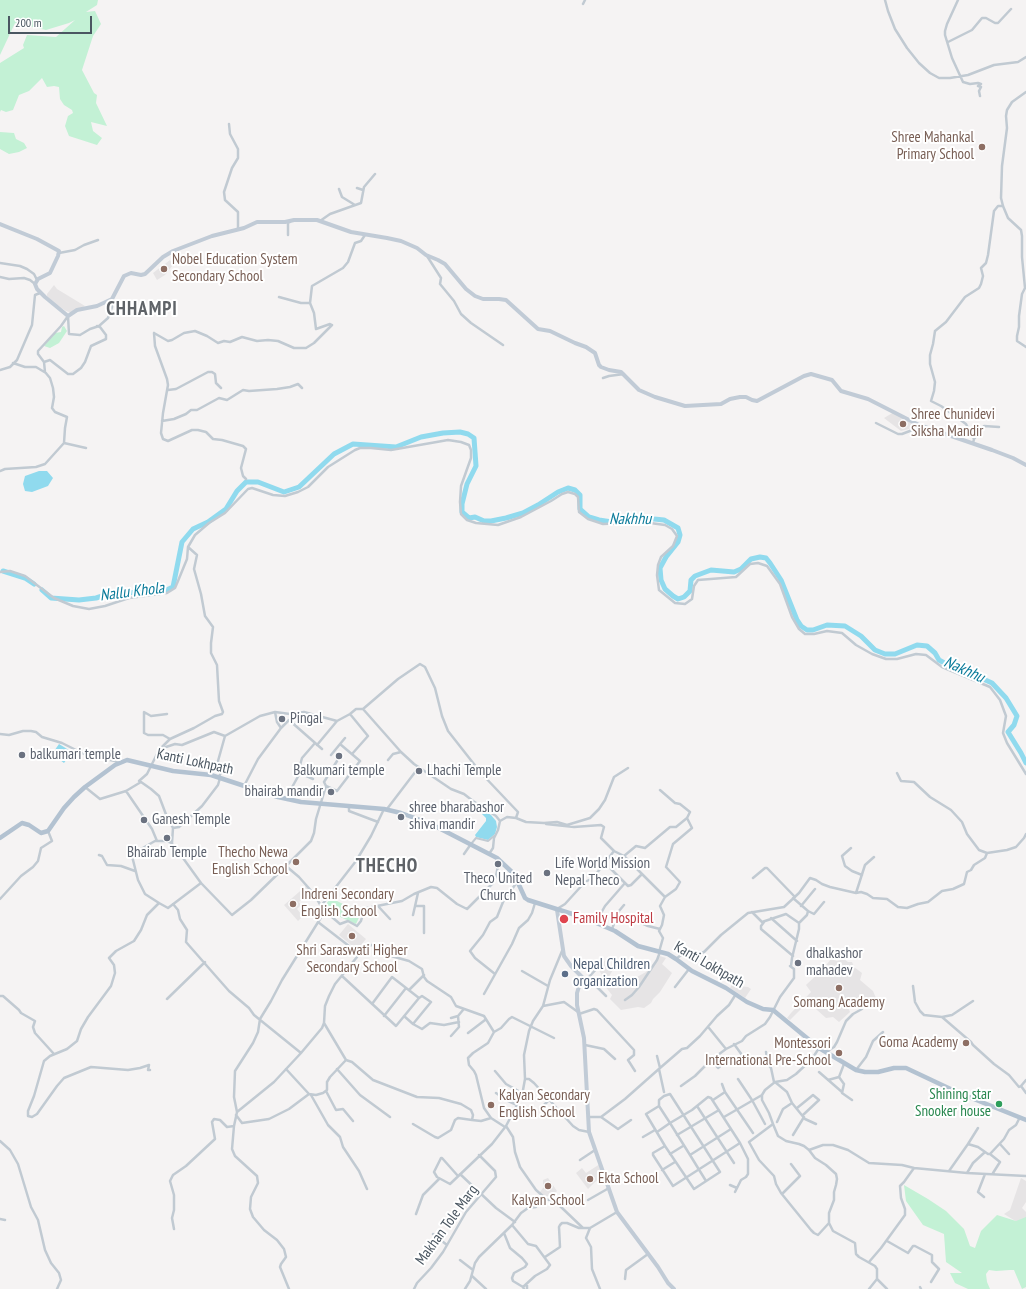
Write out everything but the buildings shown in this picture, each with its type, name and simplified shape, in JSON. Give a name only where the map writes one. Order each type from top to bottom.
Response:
[{"type":"main road","points":[[0,224],[37,239],[58,250],[59,253],[50,273],[36,282],[41,293],[68,316],[77,310],[97,306],[112,299],[121,279],[126,274],[147,273],[163,257],[173,251],[212,236],[257,222],[285,222],[294,220],[320,221],[350,232],[401,241],[417,248],[426,255],[445,264],[466,289],[475,296],[483,299],[506,300],[538,328],[550,331],[574,343],[586,347],[595,353],[600,366],[625,374],[641,391],[686,406],[721,404],[730,399],[740,397],[746,397],[757,401],[804,376],[811,374],[832,380],[841,391],[868,399],[919,426],[975,442],[1026,465]]},
{"type":"main road","name":"Kanti Lokhpath","points":[[118,764],[127,760],[173,771],[220,777],[244,786],[286,798],[386,809],[414,817],[471,844],[502,862],[514,874],[525,898],[535,903],[596,923],[612,930],[638,946],[660,952],[676,959],[699,976],[726,988],[753,1005],[762,1009],[773,1010],[819,1048],[856,1070],[874,1072],[894,1068],[906,1068],[959,1093],[1026,1120]]},
{"type":"main road","points":[[0,838],[22,823],[41,832],[48,832],[64,808],[86,787],[118,764]]},
{"type":"main road","points":[[557,910],[564,956],[571,966],[582,976],[578,993],[578,1013],[585,1045],[589,1132],[617,1212],[668,1283],[674,1289]]},
{"type":"street","points":[[582,4],[585,0]]},
{"type":"street","points":[[886,0],[895,29],[907,48],[919,63],[930,73],[939,78],[950,78],[972,74],[994,65],[1013,63],[1026,57]]},
{"type":"street","points":[[958,0],[948,19],[944,31],[952,58],[963,82],[980,84],[978,86],[981,87],[979,91],[980,96]]},
{"type":"street","points":[[947,42],[972,30],[982,18],[998,23],[1011,9]]},
{"type":"street","points":[[1026,92],[1012,102],[1007,110],[1007,128],[1002,166],[1001,198],[1008,218],[1021,230],[1025,288],[1022,294],[1017,341],[1026,347]]},
{"type":"street","points":[[229,124],[230,134],[238,149],[238,158],[232,168],[224,192],[225,200],[238,212],[238,229]]},
{"type":"street","points":[[320,221],[330,214],[361,203],[362,190],[375,174]]},
{"type":"street","points":[[357,188],[362,190]]},
{"type":"street","points":[[339,189],[342,196],[355,205]]},
{"type":"street","points":[[975,442],[966,424],[941,406],[931,401],[935,382],[930,364],[930,355],[935,331],[946,322],[966,297],[979,288],[981,284],[983,276],[981,268],[986,263],[988,255],[993,215],[998,206],[1003,206]]},
{"type":"street","points":[[288,235],[288,223],[294,220]]},
{"type":"street","points":[[246,479],[243,476],[241,468],[246,449],[243,446],[213,439],[206,432],[198,430],[192,430],[168,441],[163,439],[161,433],[162,421],[168,390],[168,379],[158,354],[154,333],[168,341],[184,333],[195,331],[218,343],[224,341],[230,342],[242,338],[257,341],[278,341],[294,348],[306,348],[314,343],[332,325],[330,324],[316,329],[314,313],[310,303],[311,288],[313,285],[343,268],[348,262],[355,243],[361,242],[365,235]]},
{"type":"street","points":[[59,253],[75,250],[98,240]]},
{"type":"street","points":[[426,255],[429,262],[441,278],[440,284],[454,301],[462,314],[471,323],[504,345]]},
{"type":"street","points":[[0,263],[20,266],[27,269],[34,274],[36,282]]},
{"type":"street","points":[[0,277],[9,279],[24,278],[36,282]]},
{"type":"street","points":[[0,370],[10,367],[16,360],[32,325],[35,295],[41,293]]},
{"type":"street","points":[[279,298],[301,303],[310,303]]},
{"type":"street","points":[[68,316],[69,334],[80,335],[97,326],[109,316],[112,307],[112,299]]},
{"type":"street","points":[[46,374],[44,362],[38,354],[38,351],[68,316]]},
{"type":"street","points":[[44,362],[50,360],[68,374],[73,374],[85,362],[91,346],[106,339],[106,335],[100,327],[97,326]]},
{"type":"street","points":[[0,471],[5,469],[36,467],[45,464],[64,443],[64,432],[67,417],[55,412],[52,408],[54,397],[50,378],[32,366],[25,367],[14,363]]},
{"type":"street","points":[[168,390],[176,389],[208,372],[215,374],[216,383],[221,388]]},
{"type":"street","points":[[603,378],[625,374]]},
{"type":"street","points":[[162,421],[186,414],[191,410],[197,410],[219,398],[228,400],[243,390],[277,389],[298,384],[302,388]]},
{"type":"street","points":[[876,424],[898,434],[915,429],[919,426]]},
{"type":"street","points":[[975,442],[984,426],[999,427]]},
{"type":"street","points":[[0,572],[10,571],[25,576],[54,598],[73,606],[89,609],[105,606],[129,598],[167,593],[175,588],[186,559],[188,547],[195,535],[209,522],[225,513],[248,488],[273,495],[285,496],[308,487],[328,467],[360,448],[391,450],[448,440],[461,442],[469,445],[471,450],[471,458],[461,486],[460,502],[461,514],[467,520],[476,523],[498,525],[521,517],[568,492],[575,494],[578,498],[579,512],[588,519],[603,524],[643,522],[665,525],[672,529],[677,536],[673,546],[661,558],[658,565],[657,575],[659,590],[675,603],[685,604],[692,599],[694,586],[698,580],[736,577],[750,564],[758,563],[767,566],[780,584],[792,617],[799,629],[805,634],[814,634],[827,631],[842,633],[856,645],[872,654],[886,659],[897,659],[916,654],[926,655],[942,667],[990,687],[1000,700],[1006,716],[1002,733],[1026,774]]},
{"type":"street","points":[[64,443],[86,448]]},
{"type":"street","points":[[86,787],[100,799],[126,791],[141,782],[139,781],[146,776],[159,750],[170,739],[215,716],[222,714],[223,712],[219,701],[217,665],[211,653],[212,627],[205,616],[194,569],[197,555],[188,547]]},
{"type":"street","points":[[286,798],[300,773],[299,769],[302,758],[337,721],[356,709],[362,709],[398,679],[420,664],[425,667],[435,688],[442,716],[448,731],[481,773],[518,812],[516,818]]},
{"type":"street","points":[[362,709],[401,752],[419,767],[451,789],[464,794],[473,802],[496,816],[500,821]]},
{"type":"street","points":[[167,714],[151,716],[145,711],[144,733],[148,735],[163,735],[170,739]]},
{"type":"street","points":[[173,828],[179,827],[202,806],[218,785],[221,772],[218,761],[225,736],[260,716],[275,712],[290,714],[304,712],[337,721]]},
{"type":"street","points":[[275,712],[277,722],[281,728]]},
{"type":"street","points":[[350,714],[368,736],[352,754]]},
{"type":"street","points":[[244,786],[258,759],[281,728],[290,720],[322,748]]},
{"type":"street","points":[[0,734],[9,735],[23,731],[36,732],[42,738],[62,743],[86,755],[116,761],[118,764]]},
{"type":"street","points":[[154,759],[170,745],[182,745],[214,732],[225,736]]},
{"type":"street","points":[[331,755],[345,738]]},
{"type":"street","points":[[325,785],[337,790],[360,761],[340,744]]},
{"type":"street","points":[[388,760],[393,754],[401,752]]},
{"type":"street","points":[[141,782],[152,789],[159,796],[173,828],[172,843],[174,851],[186,862],[201,883],[232,915],[251,900],[311,841],[325,785],[324,780],[336,761]]},
{"type":"street","points":[[321,906],[356,861],[386,809],[419,767]]},
{"type":"street","points":[[544,823],[557,822],[567,824],[590,818],[605,800],[614,777],[628,768]]},
{"type":"street","points":[[300,773],[313,779]]},
{"type":"street","points":[[897,773],[901,781],[914,782],[930,797],[947,806],[962,822],[966,834],[980,850],[987,853],[1016,847],[1026,834]]},
{"type":"street","points":[[624,856],[636,846],[645,848],[670,827],[676,827],[687,818],[690,812],[680,804],[675,803],[660,790]]},
{"type":"street","points":[[126,791],[152,829],[157,841]]},
{"type":"street","points":[[349,806],[349,811],[378,822]]},
{"type":"street","points":[[489,854],[493,848],[500,821],[507,817],[516,818],[526,822],[574,827],[601,825],[604,827],[601,838],[614,851],[624,856],[665,897]]},
{"type":"street","points":[[625,1000],[640,987],[657,960],[660,952],[663,938],[659,931],[664,915],[660,906],[665,897],[676,890],[680,882],[666,867],[673,844],[692,828],[687,818]]},
{"type":"street","points":[[0,899],[21,876],[38,861],[41,848],[52,841],[48,832]]},
{"type":"street","points":[[464,854],[476,838],[488,841],[496,836]]},
{"type":"street","points":[[172,843],[168,840],[157,841],[131,852],[138,880],[146,896],[168,908],[201,883]]},
{"type":"street","points":[[851,848],[842,856],[844,866],[862,875]]},
{"type":"street","points":[[557,910],[565,904],[585,882],[593,878],[614,851]]},
{"type":"street","points":[[676,959],[681,955],[690,957],[704,952],[721,935],[751,912],[784,907],[794,898],[810,878],[830,887],[856,893],[861,892],[873,898],[888,899],[898,907],[907,908],[928,902],[942,891],[954,889],[964,884],[967,872],[971,870],[974,865],[985,858],[987,853]]},
{"type":"street","points":[[99,855],[102,856],[106,864],[121,866],[136,871]]},
{"type":"street","points":[[856,893],[865,864],[874,857]]},
{"type":"street","points":[[286,866],[299,877],[314,894],[325,911],[340,924],[348,921],[357,926],[364,910],[370,907],[389,905],[402,901],[431,886],[467,909],[493,884],[498,866],[502,862]]},
{"type":"street","points":[[753,878],[767,868],[801,906],[814,914],[824,902]]},
{"type":"street","points":[[611,869],[628,886],[642,874]]},
{"type":"street","points":[[495,974],[475,958],[470,951],[483,935],[490,922],[497,917],[504,899],[518,881]]},
{"type":"street","points":[[596,923],[605,906],[625,883]]},
{"type":"street","points":[[801,906],[815,889]]},
{"type":"street","points":[[413,915],[418,893]]},
{"type":"street","points":[[150,1070],[148,1070],[149,1065],[128,1070],[91,1066],[64,1078],[37,1114],[32,1117],[28,1116],[28,1111],[44,1061],[77,1041],[81,1029],[88,1017],[111,986],[115,973],[114,964],[110,958],[116,951],[134,941],[141,930],[147,915],[159,903]]},
{"type":"street","points":[[484,994],[519,928],[528,920],[532,913],[535,903]]},
{"type":"street","points":[[172,904],[178,910],[180,919],[187,930],[186,942],[229,991],[249,1008],[254,1015],[260,1018],[301,1053]]},
{"type":"street","points":[[612,930],[619,911],[624,905]]},
{"type":"street","points":[[378,906],[390,919]]},
{"type":"street","points":[[415,906],[424,906],[424,933]]},
{"type":"street","points":[[289,1289],[280,1267],[286,1257],[284,1249],[277,1240],[264,1230],[253,1217],[250,1209],[251,1197],[258,1183],[256,1176],[235,1156],[232,1149],[236,1113],[234,1097],[235,1071],[253,1043],[258,1032],[260,1018],[325,911]]},
{"type":"street","points":[[681,1086],[695,1076],[726,1048],[742,1041],[746,1036],[764,1024],[770,1017],[794,978],[794,970],[791,966],[797,941],[799,923],[807,915],[808,911]]},
{"type":"street","points":[[751,912],[764,922]]},
{"type":"street","points":[[793,956],[761,929],[761,926],[764,922],[771,918],[786,914],[799,923]]},
{"type":"street","points":[[628,917],[648,926],[660,929]]},
{"type":"street","points":[[771,918],[797,941]]},
{"type":"street","points":[[318,922],[358,953]]},
{"type":"street","points":[[472,1120],[474,1115],[471,1110],[462,1104],[439,1098],[418,1096],[369,1078],[352,1062],[346,1060],[324,1023],[325,1006],[329,996],[357,957],[363,946],[370,945],[378,947],[391,956],[409,961],[422,970],[427,980],[453,999],[456,1006],[463,1010],[482,1015],[494,1032]]},
{"type":"street","points":[[504,1233],[510,1248],[527,1264],[525,1267],[514,1273],[512,1278],[513,1281],[524,1288],[535,1276],[547,1269],[549,1263],[545,1257],[536,1246],[528,1244],[513,1223],[459,1175],[442,1158],[434,1172],[439,1179],[450,1184],[459,1175],[479,1155],[492,1144],[506,1126],[522,1093],[525,1079],[524,1055],[531,1026],[543,1006],[548,986],[563,948]]},
{"type":"street","points":[[167,999],[205,962]]},
{"type":"street","points":[[588,978],[600,965]]},
{"type":"street","points":[[675,987],[689,969]]},
{"type":"street","points":[[522,971],[548,986]]},
{"type":"street","points":[[409,990],[424,975]]},
{"type":"street","points":[[342,976],[396,1026],[422,996],[430,1002],[413,1024]]},
{"type":"street","points":[[582,976],[588,978],[606,996]]},
{"type":"street","points":[[372,1004],[392,977],[419,998]]},
{"type":"street","points":[[913,986],[915,1002],[924,1015],[942,1018],[952,1015],[973,1001]]},
{"type":"street","points":[[384,1016],[406,988]]},
{"type":"street","points":[[588,1118],[600,1117],[624,1099],[682,1049],[687,1048],[692,1044],[709,1028],[736,994]]},
{"type":"street","points":[[0,996],[3,996],[25,1016],[36,1021],[33,1027],[35,1033],[54,1054]]},
{"type":"street","points":[[543,1006],[564,1002],[578,1013],[594,1009],[597,1010],[634,1050],[634,1054],[628,1060],[635,1071]]},
{"type":"street","points":[[826,1053],[834,1047],[846,1021],[853,1014],[862,1009]]},
{"type":"street","points":[[450,1018],[458,1016],[463,1010]]},
{"type":"street","points":[[404,1016],[413,1024],[422,1028],[430,1023],[444,1025],[459,1022]]},
{"type":"street","points":[[451,1036],[457,1029],[459,1022],[458,1016]]},
{"type":"street","points":[[545,1199],[536,1190],[520,1166],[515,1152],[513,1137],[506,1126],[491,1118],[484,1108],[476,1075],[468,1061],[473,1054],[488,1043],[494,1032],[501,1028],[508,1019],[512,1017],[554,1038]]},
{"type":"street","points":[[942,1018],[971,1042],[994,1064],[1009,1075],[1026,1093]]},
{"type":"street","points":[[468,1033],[485,1020]]},
{"type":"street","points":[[236,1113],[274,1082],[301,1053],[324,1023]]},
{"type":"street","points":[[709,1028],[726,1048]]},
{"type":"street","points":[[856,1070],[866,1057],[873,1041],[883,1032]]},
{"type":"street","points":[[734,1044],[742,1055],[742,1059],[739,1063]]},
{"type":"street","points":[[585,1045],[604,1048],[615,1059]]},
{"type":"street","points":[[724,1117],[762,1095],[774,1082],[787,1080],[796,1074],[812,1060],[819,1048]]},
{"type":"street","points":[[766,1052],[774,1082],[787,1092],[792,1103],[803,1116],[816,1124]]},
{"type":"street","points":[[657,1056],[664,1092]]},
{"type":"street","points":[[346,1060],[327,1082],[328,1087],[326,1091],[336,1110],[343,1109],[353,1122]]},
{"type":"street","points":[[711,1060],[718,1068],[723,1064]]},
{"type":"street","points":[[839,1077],[844,1064]]},
{"type":"street","points":[[286,1069],[310,1095],[328,1125],[340,1137],[343,1147],[359,1171],[367,1188]]},
{"type":"street","points":[[337,1069],[360,1096],[390,1117]]},
{"type":"street","points":[[495,1071],[506,1084],[522,1093]]},
{"type":"street","points":[[819,1072],[842,1092],[843,1095],[852,1100]]},
{"type":"street","points":[[828,1080],[839,1077]]},
{"type":"street","points":[[839,1077],[844,1084],[842,1092]]},
{"type":"street","points":[[525,1079],[532,1081],[573,1126],[579,1130],[589,1132]]},
{"type":"street","points":[[738,1079],[752,1100],[765,1124]]},
{"type":"street","points":[[1021,1086],[1026,1080]]},
{"type":"street","points":[[722,1084],[753,1133]]},
{"type":"street","points":[[236,1113],[242,1123],[269,1119],[289,1109],[310,1095],[316,1095],[326,1091]]},
{"type":"street","points":[[496,1092],[506,1100],[517,1105]]},
{"type":"street","points":[[712,1100],[726,1092]]},
{"type":"street","points":[[659,1106],[646,1114],[675,1162],[694,1189],[720,1172],[704,1146],[670,1094],[659,1100],[659,1106],[706,1181]]},
{"type":"street","points":[[762,1095],[762,1100],[778,1136],[786,1141],[799,1144],[809,1150],[814,1158],[832,1169],[837,1179],[834,1200],[829,1213],[829,1223],[833,1231],[855,1243],[856,1254],[859,1257],[869,1262],[877,1269],[877,1279],[869,1289]]},
{"type":"street","points":[[793,1135],[803,1116],[819,1100],[813,1095],[797,1108]]},
{"type":"street","points":[[642,1137],[684,1115],[710,1097],[740,1143],[748,1159],[747,1176],[741,1180],[735,1192]]},
{"type":"street","points":[[540,1109],[550,1099]]},
{"type":"street","points":[[777,1122],[783,1110],[792,1103]]},
{"type":"street","points":[[697,1106],[734,1163]]},
{"type":"street","points":[[677,1135],[719,1110]]},
{"type":"street","points":[[600,1117],[618,1129],[631,1120]]},
{"type":"street","points":[[990,1154],[1000,1144],[1009,1130],[1016,1125],[1020,1117]]},
{"type":"street","points":[[413,1124],[438,1138],[451,1130],[455,1120],[458,1118],[481,1121],[491,1118]]},
{"type":"street","points":[[174,1229],[172,1218],[174,1210],[174,1195],[170,1181],[173,1175],[186,1166],[215,1138],[212,1122],[214,1119],[220,1120],[227,1128],[234,1126]]},
{"type":"street","points":[[772,1124],[750,1142],[759,1160],[774,1176],[776,1184],[782,1194],[814,1234],[819,1234],[829,1223]]},
{"type":"street","points":[[948,1171],[978,1128]]},
{"type":"street","points":[[690,1155],[731,1129]]},
{"type":"street","points":[[0,1141],[10,1150],[18,1164],[31,1207],[38,1220],[44,1250],[51,1263],[59,1273],[61,1280],[57,1289]]},
{"type":"street","points":[[665,1146],[652,1154],[673,1186],[740,1143]]},
{"type":"street","points":[[968,1144],[978,1147],[1000,1162],[993,1174]]},
{"type":"street","points":[[1000,1144],[1009,1154]]},
{"type":"street","points":[[809,1150],[823,1145],[833,1145],[848,1150],[870,1163],[902,1165],[914,1168],[967,1173],[1026,1176]]},
{"type":"street","points":[[670,1154],[684,1146]]},
{"type":"street","points":[[580,1160],[595,1149]]},
{"type":"street","points":[[967,1173],[973,1163],[985,1152]]},
{"type":"street","name":"Makhan Tole Marg","points":[[414,1289],[417,1283],[431,1268],[447,1245],[466,1212],[494,1180],[496,1173],[479,1155]]},
{"type":"street","points":[[662,1170],[675,1162]]},
{"type":"street","points":[[782,1194],[800,1176],[791,1164]]},
{"type":"street","points":[[869,1262],[887,1241],[905,1215],[900,1186],[914,1168]]},
{"type":"street","points":[[984,1197],[978,1192],[985,1174]]},
{"type":"street","points":[[416,1214],[423,1195],[439,1179]]},
{"type":"street","points":[[730,1185],[737,1188]]},
{"type":"street","points":[[588,1200],[609,1188]]},
{"type":"street","points":[[561,1207],[573,1198]]},
{"type":"street","points":[[466,1289],[472,1276],[472,1270],[479,1257],[504,1233],[525,1209],[536,1207],[540,1200],[550,1200],[561,1207],[583,1228]]},
{"type":"street","points":[[545,1257],[560,1247],[559,1227],[562,1223],[567,1223],[579,1228],[590,1228],[617,1212]]},
{"type":"street","points":[[0,1219],[5,1220]]},
{"type":"street","points":[[590,1228],[586,1238],[591,1247],[592,1269],[600,1289]]},
{"type":"street","points":[[433,1234],[447,1245]]},
{"type":"street","points":[[887,1241],[908,1253],[913,1246],[916,1246],[932,1255],[932,1262],[939,1269],[931,1282]]},
{"type":"street","points":[[625,1279],[625,1272],[629,1267],[648,1254]]},
{"type":"street","points":[[460,1260],[472,1270]]},
{"type":"street","points":[[472,1276],[486,1289]]},
{"type":"street","points":[[877,1279],[887,1289]]},
{"type":"shaded area","name":"Nobel Education System Secondary School","points":[[170,260],[173,265],[165,275],[157,280],[153,273]]},
{"type":"shaded area","points":[[54,285],[57,289],[85,306],[72,313],[54,303],[47,296],[47,294]]},
{"type":"shaded area","name":"Shree Chunidevi Siksha Mandir","points":[[894,412],[912,422],[917,427],[901,431],[884,418]]},
{"type":"shaded area","name":"Indreni Secondary English School","points":[[306,886],[312,894],[307,899],[304,898],[299,902],[301,905],[297,909],[303,916],[298,921],[284,905]]},
{"type":"shaded area","name":"Shri Saraswati Higher Secondary School","points":[[348,924],[366,939],[357,950],[339,935]]},
{"type":"shaded area","points":[[660,956],[666,958],[662,964],[672,973],[660,992],[651,1003],[644,1008],[638,1007],[621,1010],[610,999],[612,995],[604,985],[631,977],[637,977],[646,972]]},
{"type":"shaded area","name":"Somang Academy","points":[[831,959],[837,961],[844,959],[848,962],[852,962],[854,967],[862,973],[860,980],[873,991],[876,998],[864,1008],[860,1002],[853,1002],[848,1007],[850,1012],[839,1022],[833,1017],[826,1018],[808,1002],[790,1020],[787,1018],[811,992],[806,985]]},
{"type":"shaded area","points":[[605,960],[614,968],[603,987],[597,982],[602,975],[598,969]]},
{"type":"shaded area","points":[[734,981],[738,986],[748,987],[751,989],[745,998],[730,988]]},
{"type":"shaded area","name":"Ekta School","points":[[600,1164],[604,1176],[588,1189],[576,1173],[582,1168],[586,1173]]},
{"type":"shaded area","name":"Kalyan School","points":[[548,1178],[557,1191],[554,1194],[545,1197],[539,1193],[543,1188],[543,1180]]},
{"type":"shaded area","points":[[1021,1178],[1026,1181],[1026,1202],[1022,1208],[1026,1212],[1026,1220],[1022,1225],[1004,1214],[1010,1210]]},
{"type":"green space","points":[[0,0],[98,0],[97,5],[86,12],[95,11],[101,24],[93,36],[82,70],[94,93],[97,95],[96,103],[107,126],[91,122],[93,131],[102,138],[97,145],[69,136],[65,126],[68,116],[73,113],[72,110],[64,105],[60,99],[59,87],[47,87],[42,78],[29,91],[19,95],[13,110],[6,112],[1,110],[0,112],[0,63],[24,48],[23,45],[27,35],[56,37],[75,20],[46,30],[15,23],[0,55]]},
{"type":"green space","points":[[0,132],[14,133],[16,139],[24,143],[27,148],[19,152],[9,154],[0,149]]},
{"type":"green space","points":[[64,326],[67,331],[59,343],[50,348],[44,346],[55,333],[61,332],[62,327]]},
{"type":"green space","points":[[331,898],[343,904],[363,909],[356,924],[329,912],[326,904]]},
{"type":"green space","points":[[904,1185],[946,1211],[964,1229],[970,1246],[975,1248],[981,1231],[997,1215],[1016,1221],[1026,1217],[1026,1287],[1022,1289],[1014,1270],[989,1270],[986,1274],[990,1289],[968,1289],[955,1283],[950,1273],[962,1273],[946,1262],[944,1234],[923,1225],[906,1201]]},
{"type":"water","points":[[39,471],[47,471],[53,478],[48,486],[32,492],[25,491],[23,484],[25,476]]},
{"type":"water","points":[[59,744],[72,752],[64,763],[52,754]]},
{"type":"water","points":[[483,810],[491,815],[496,821],[497,827],[495,834],[488,840],[476,837],[475,835],[486,821],[486,818],[481,813]]},
{"type":"waterway","name":"Nakhhu","points":[[42,590],[51,598],[79,600],[96,598],[112,593],[162,592],[173,587],[182,542],[193,529],[208,522],[226,509],[237,491],[246,482],[258,482],[284,492],[299,487],[334,454],[353,444],[396,447],[421,437],[460,432],[468,434],[474,438],[476,466],[467,484],[462,504],[462,512],[469,518],[475,517],[484,521],[491,521],[523,513],[558,492],[568,488],[575,490],[580,495],[580,509],[589,517],[612,522],[644,518],[664,520],[678,528],[680,535],[678,542],[666,557],[660,568],[661,580],[665,589],[678,599],[684,597],[690,591],[691,580],[695,576],[711,570],[734,572],[741,569],[751,559],[760,557],[766,558],[781,580],[797,620],[801,626],[807,630],[813,630],[827,625],[845,626],[861,636],[875,650],[885,654],[895,654],[917,645],[927,646],[935,653],[939,660],[957,670],[972,674],[992,683],[1006,698],[1017,716],[1014,725],[1008,732],[1026,763]]},
{"type":"waterway","name":"Nallu Khola","points":[[3,571],[25,578],[34,584]]},
{"type":"place","name":"Shree Mahankal Primary School","points":[[982,147]]},
{"type":"place","name":"Nobel Education System Secondary School","points":[[164,269]]},
{"type":"place","name":"Shree Chunidevi Siksha Mandir","points":[[903,424]]},
{"type":"place","name":"Pingal","points":[[282,719]]},
{"type":"place","name":"balkumari temple","points":[[22,755]]},
{"type":"place","name":"Balkumari temple","points":[[339,756]]},
{"type":"place","name":"Lhachi Temple","points":[[419,771]]},
{"type":"place","name":"bhairab mandir","points":[[331,792]]},
{"type":"place","name":"shree bharabashor shiva mandir","points":[[401,817]]},
{"type":"place","name":"Ganesh Temple","points":[[144,820]]},
{"type":"place","name":"Bhairab Temple","points":[[167,838]]},
{"type":"place","name":"Thecho Newa English School","points":[[296,862]]},
{"type":"place","name":"Theco United Church","points":[[498,864]]},
{"type":"place","name":"Life World Mission Nepal Theco","points":[[547,873]]},
{"type":"place","name":"Indreni Secondary English School","points":[[293,904]]},
{"type":"place","name":"Family Hospital","points":[[564,919]]},
{"type":"place","name":"Shri Saraswati Higher Secondary School","points":[[352,936]]},
{"type":"place","name":"dhalkashor mahadev","points":[[798,963]]},
{"type":"place","name":"Nepal Children organization","points":[[565,974]]},
{"type":"place","name":"Somang Academy","points":[[839,988]]},
{"type":"place","name":"Goma Academy","points":[[966,1043]]},
{"type":"place","name":"Montessori International Pre-School","points":[[839,1053]]},
{"type":"place","name":"Shining star Snooker house","points":[[999,1104]]},
{"type":"place","name":"Kalyan Secondary English School","points":[[491,1105]]},
{"type":"place","name":"Ekta School","points":[[590,1179]]},
{"type":"place","name":"Kalyan School","points":[[548,1186]]},
{"type":"district","name":"CHHAMPI","points":[[142,310]]},
{"type":"district","name":"THECHO","points":[[387,867]]}]
